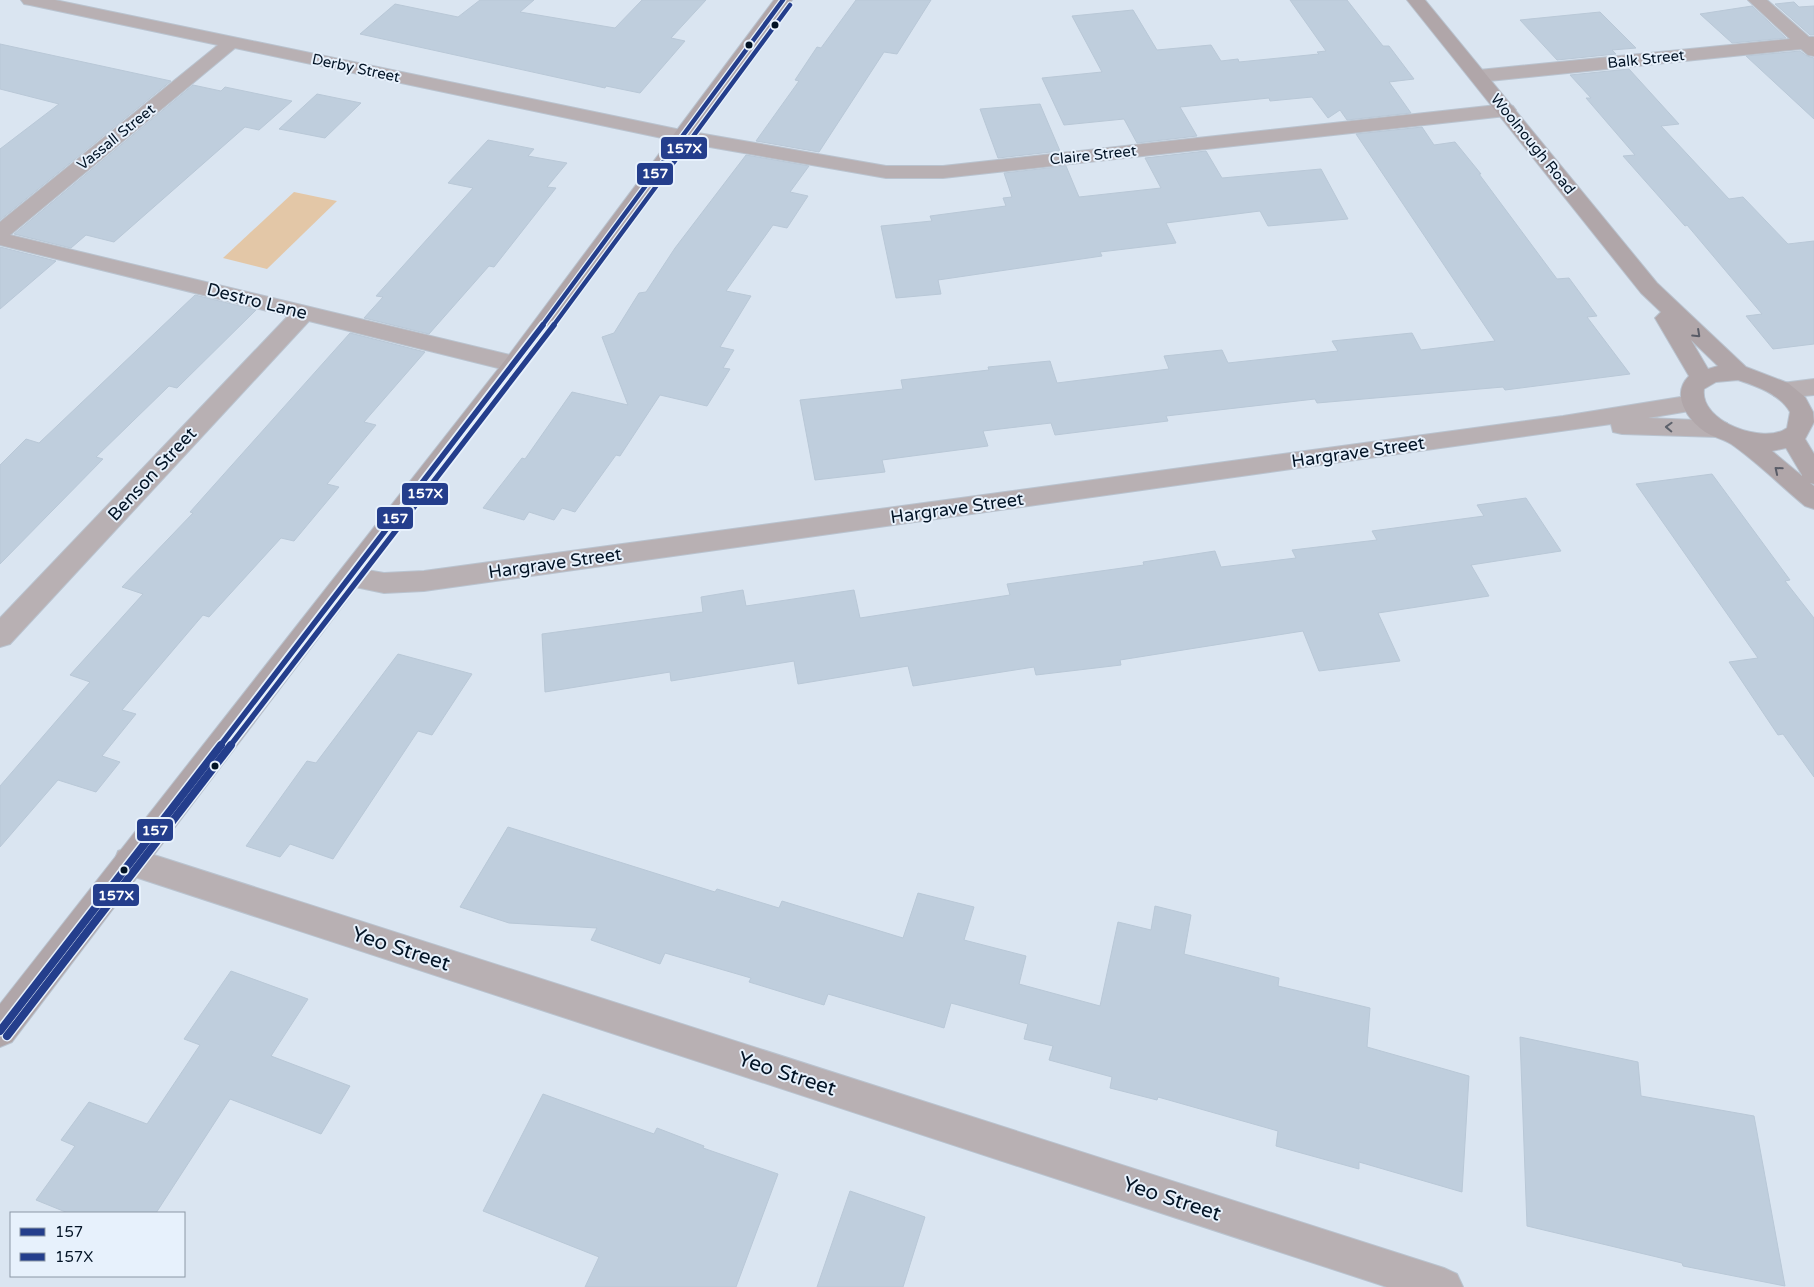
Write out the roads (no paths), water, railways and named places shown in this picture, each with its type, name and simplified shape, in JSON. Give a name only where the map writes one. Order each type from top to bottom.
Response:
[{"type":"main road","points":[[0,1031],[129,861],[514,364],[681,136],[784,0]]},
{"type":"main road","name":"Woolnough Road","points":[[1416,0],[1649,288],[1738,372]]},
{"type":"main road","name":"Woolnough Road","points":[[1649,288],[1702,378]]},
{"type":"main road","points":[[1814,475],[1803,423],[1796,402],[1782,390],[1766,380],[1738,372],[1717,373],[1702,378],[1693,388],[1693,402],[1697,412],[1718,429],[1743,440],[1814,500]]},
{"type":"main road","points":[[1743,440],[1771,443],[1803,423]]},
{"type":"street","name":"Derby Street","points":[[30,0],[681,136]]},
{"type":"street","points":[[1757,0],[1811,46]]},
{"type":"street","name":"Vassall Street","points":[[0,232],[232,42]]},
{"type":"street","name":"Balk Street","points":[[1479,76],[1811,46]]},
{"type":"street","name":"Claire Street","points":[[681,136],[886,172],[943,172],[1506,110]]},
{"type":"street","name":"Destro Lane","points":[[0,239],[514,364]]},
{"type":"street","name":"Benson Street","points":[[0,636],[304,312]]},
{"type":"street","points":[[1782,390],[1814,387]]},
{"type":"street","name":"Hargrave Street","points":[[350,577],[384,583],[424,581],[1564,424],[1693,402]]},
{"type":"street","name":"Hargrave Street","points":[[1564,424],[1718,429]]},
{"type":"street","name":"Yeo Street","points":[[129,861],[1444,1287]]}]
